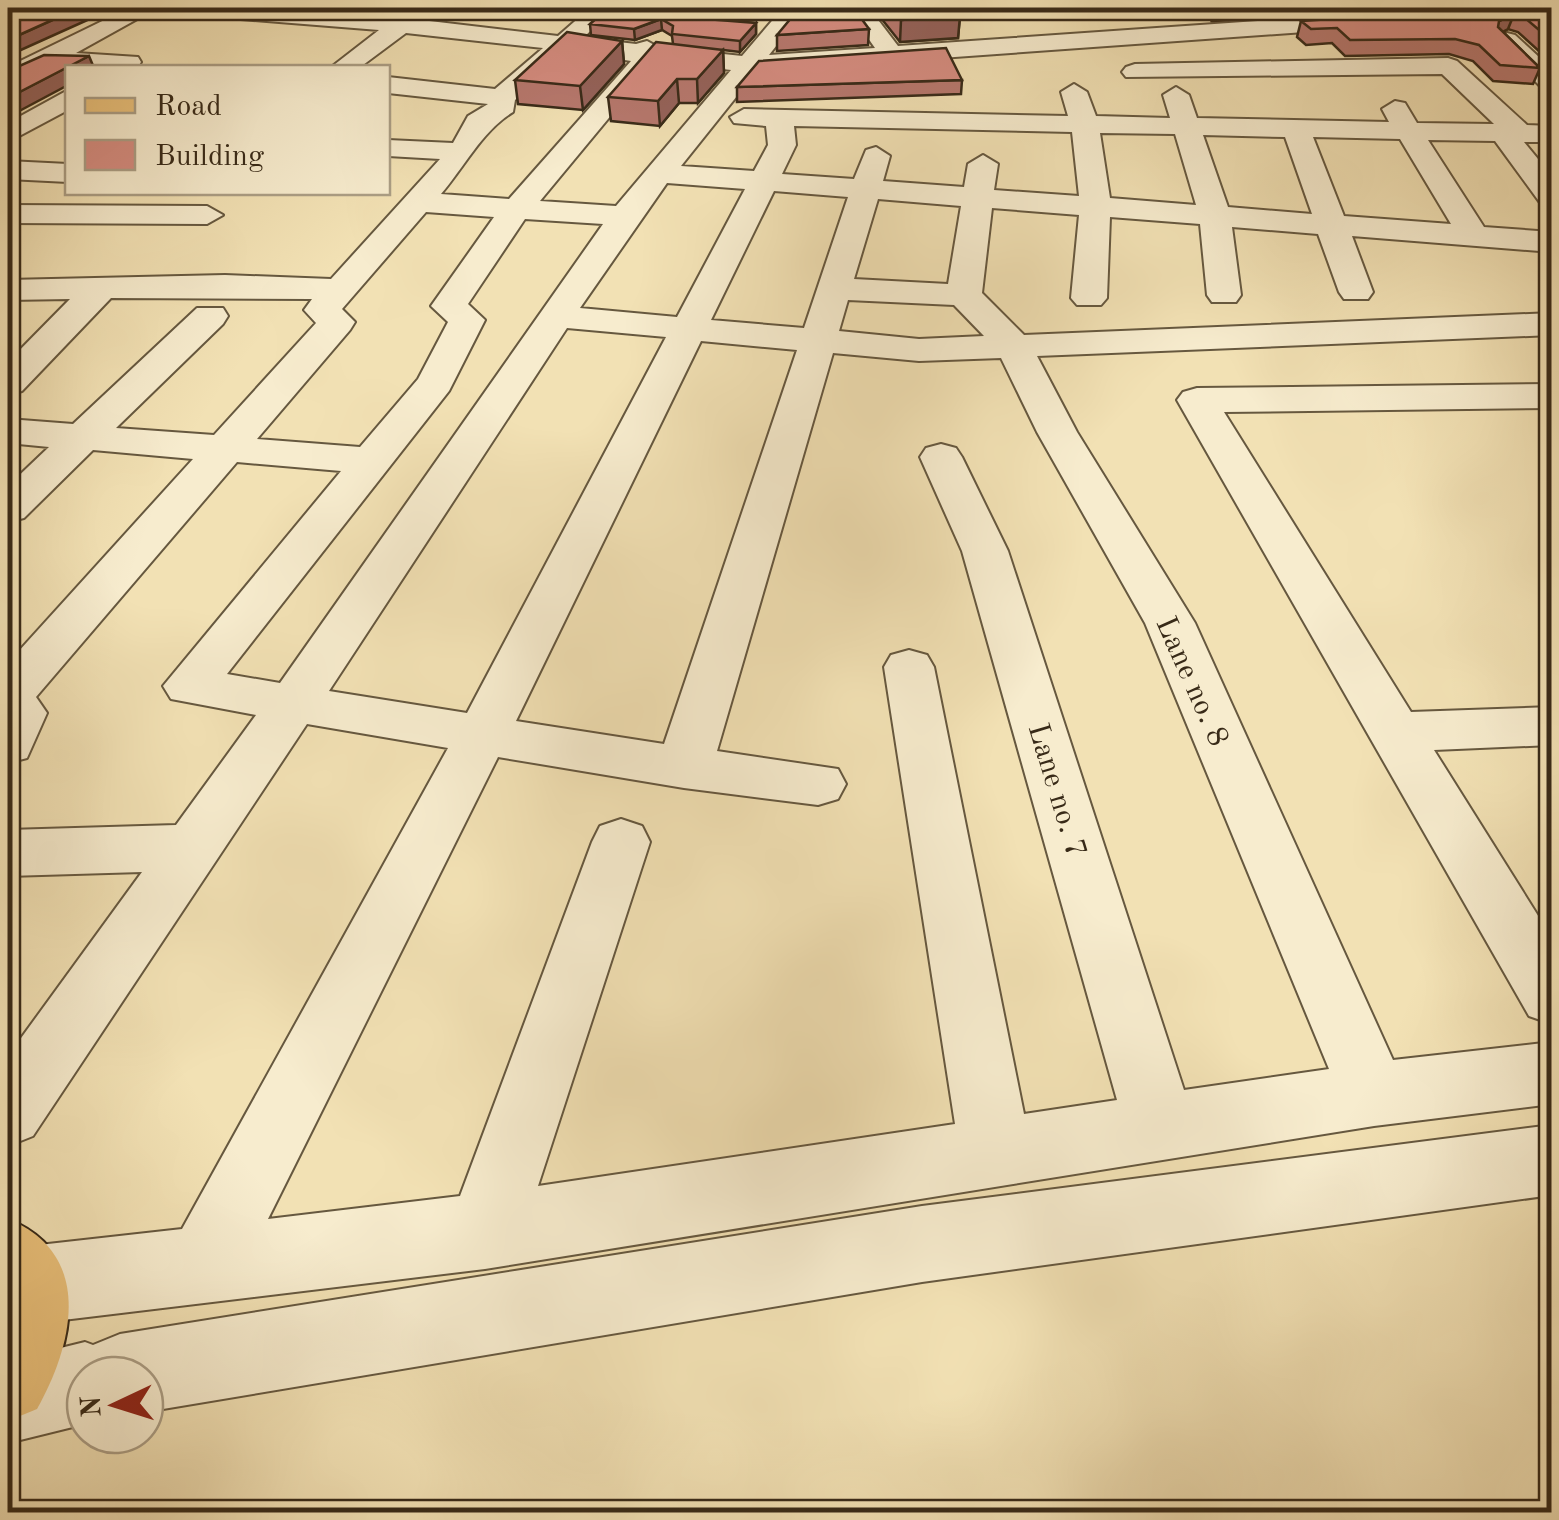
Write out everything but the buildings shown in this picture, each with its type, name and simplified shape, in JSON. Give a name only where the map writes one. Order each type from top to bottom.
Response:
[{"type":"main road","points":[[8,1380],[34,1321],[19,1271]]},
{"type":"street","points":[[8,77],[146,8]]},
{"type":"street","points":[[191,8],[400,25],[575,21],[638,54],[728,88],[779,118],[890,100]]},
{"type":"street","points":[[333,58],[362,51],[426,8]]},
{"type":"street","points":[[178,36],[233,9]]},
{"type":"street","points":[[8,1113],[624,216],[728,88],[806,23],[867,16],[891,52]]},
{"type":"street","points":[[1137,16],[1161,34]]},
{"type":"street","points":[[1056,18],[1081,40]]},
{"type":"street","points":[[728,88],[891,52],[1406,18]]},
{"type":"street","points":[[956,20],[982,46]]},
{"type":"street","points":[[390,147],[476,112],[533,70],[575,21]]},
{"type":"street","points":[[1258,27],[1303,67]]},
{"type":"street","points":[[638,54],[674,30]]},
{"type":"street","points":[[1507,40],[1545,72]]},
{"type":"street","points":[[362,51],[400,56]]},
{"type":"street","points":[[8,54],[131,61]]},
{"type":"street","points":[[638,54],[644,61],[517,209],[449,306],[467,320],[435,383],[189,686],[684,768],[818,784]]},
{"type":"street","points":[[1089,298],[1098,208],[1082,79],[1167,70],[1452,67],[1511,133],[1551,197]]},
{"type":"street","points":[[1167,70],[1188,125],[1214,217],[1224,295]]},
{"type":"street","points":[[390,85],[476,112]]},
{"type":"street","points":[[728,88],[978,106],[1086,123],[1552,134]]},
{"type":"street","points":[[1381,88],[1475,238]]},
{"type":"street","points":[[684,768],[818,340],[870,188],[890,100]]},
{"type":"street","points":[[12,132],[65,101]]},
{"type":"street","points":[[836,290],[964,295],[984,146],[978,106]]},
{"type":"street","points":[[10,714],[227,445],[337,322],[322,310],[476,112]]},
{"type":"street","points":[[204,1263],[482,735],[782,145],[779,118]]},
{"type":"street","points":[[1296,128],[1336,227],[1356,292]]},
{"type":"street","points":[[12,132],[65,132]]},
{"type":"street","points":[[8,170],[65,173]]},
{"type":"street","points":[[659,173],[1552,242]]},
{"type":"street","points":[[409,196],[624,216]]},
{"type":"street","points":[[174,264],[214,204]]},
{"type":"street","points":[[8,251],[22,214],[214,204]]},
{"type":"street","points":[[8,290],[100,288],[174,264],[338,290]]},
{"type":"street","points":[[8,382],[100,288]]},
{"type":"street","name":"Lane no. 8","points":[[964,295],[1013,346],[1057,432],[1170,623],[1374,1094]]},
{"type":"street","points":[[8,508],[210,316]]},
{"type":"street","points":[[554,316],[919,350],[1552,324]]},
{"type":"street","points":[[1552,396],[1196,400],[1552,996]]},
{"type":"street","points":[[8,431],[227,445],[373,460]]},
{"type":"street","name":"Lane no. 7","points":[[941,456],[985,551],[1161,1129]]},
{"type":"street","points":[[910,666],[995,1151]]},
{"type":"street","points":[[1396,732],[1552,726]]},
{"type":"street","points":[[484,1232],[621,842]]},
{"type":"street","points":[[8,852],[190,848]]},
{"type":"street","points":[[19,1271],[204,1263],[484,1232],[1374,1094],[1552,1073]]},
{"type":"street","points":[[165,1368],[865,1253],[1552,1160]]},
{"type":"street","points":[[847,1174],[865,1253]]},
{"type":"street","points":[[8,1402],[65,1388]]}]
